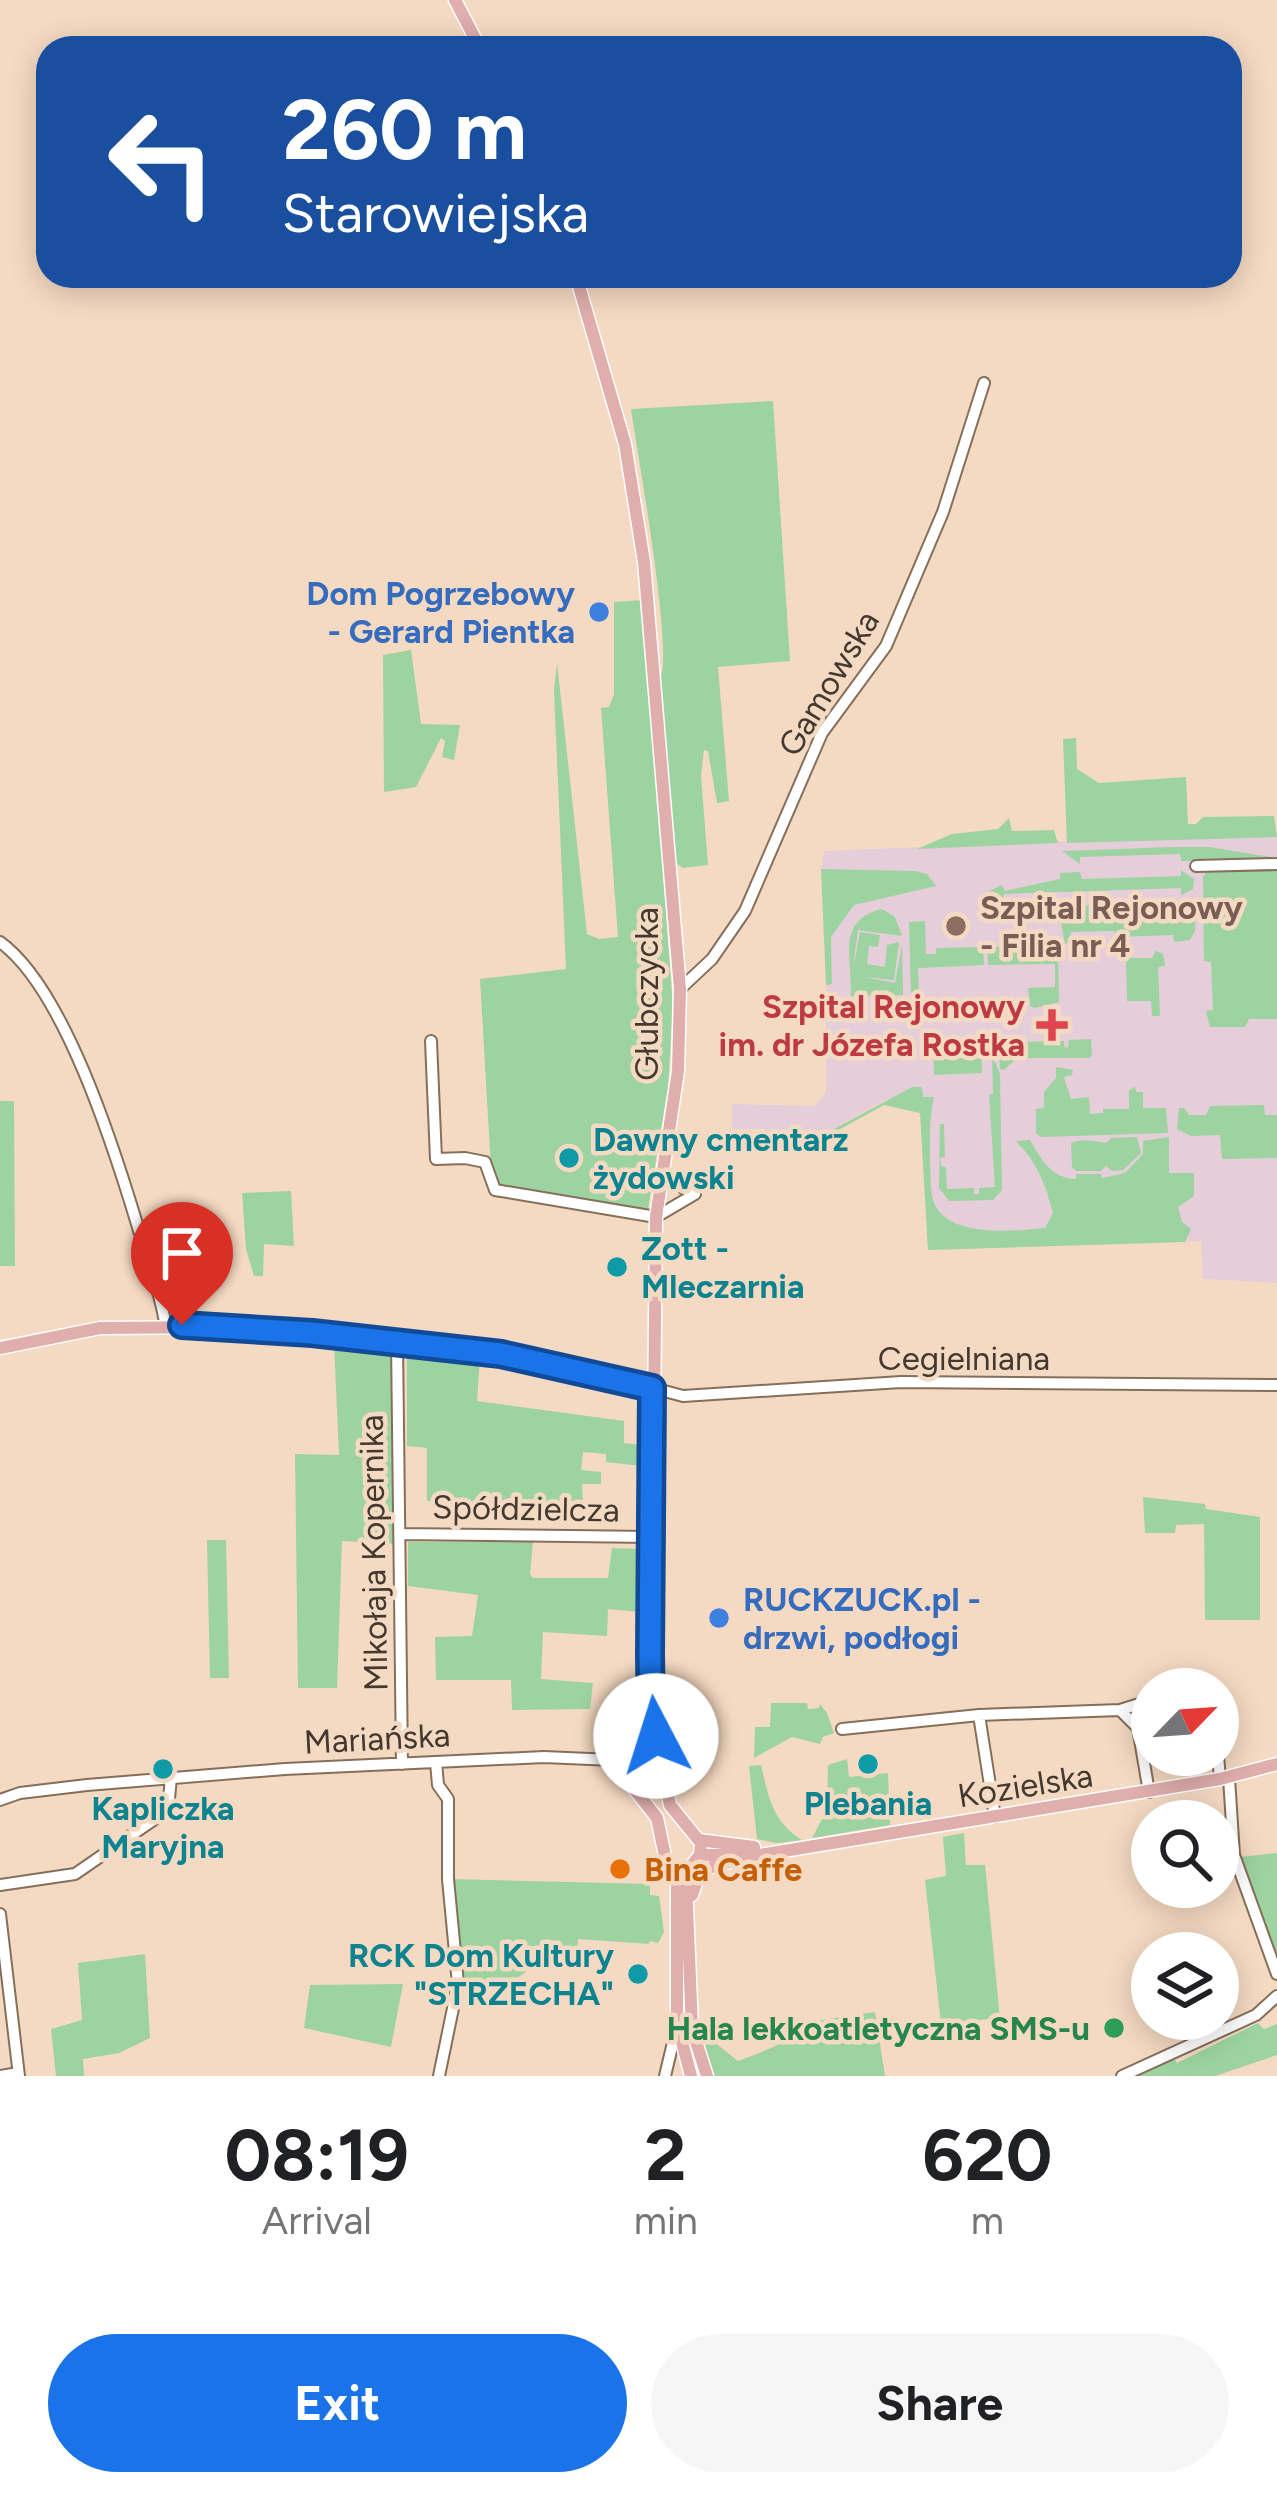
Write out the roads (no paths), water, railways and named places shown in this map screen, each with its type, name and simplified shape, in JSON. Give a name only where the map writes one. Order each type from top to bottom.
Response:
[{"type":"main road","points":[[455,0],[474,36]]},
{"type":"main road","name":"Głubczycka","points":[[580,288],[625,443],[644,562],[680,989],[678,1071],[656,1217],[651,1720],[649,1746],[628,1776]]},
{"type":"main road","points":[[0,1348],[100,1328],[182,1325],[397,1342],[531,1359],[652,1388]]},
{"type":"main road","name":"Głubczycka","points":[[651,1720],[670,1805],[699,1840]]},
{"type":"main road","points":[[639,1760],[659,1762]]},
{"type":"main road","name":"Kozielska","points":[[671,1864],[760,1855],[1149,1792],[1277,1764]]},
{"type":"main road","points":[[628,1776],[632,1789],[657,1817],[664,1856],[678,1882],[677,2023],[691,2076]]},
{"type":"main road","points":[[699,1840],[686,1882],[695,2047],[707,2076]]},
{"type":"main road","name":"Kozielska","points":[[699,1840],[779,1850]]},
{"type":"main road","points":[[688,1916],[701,1870],[760,1855]]},
{"type":"street","name":"Gamowska","points":[[680,989],[712,959],[745,911],[822,733],[886,646],[943,512],[984,383]]},
{"type":"street","points":[[1196,866],[1277,863]]},
{"type":"street","points":[[0,942],[26,965],[39,986],[103,1116],[155,1276],[165,1322]]},
{"type":"street","points":[[431,1041],[436,1160],[485,1162],[495,1190],[656,1217],[695,1194],[661,1177]]},
{"type":"street","name":"Mikołaja Kopernika","points":[[397,1342],[402,1764]]},
{"type":"street","name":"Cegielniana","points":[[652,1388],[683,1396],[901,1382],[1277,1385]]},
{"type":"street","name":"Spółdzielcza","points":[[400,1534],[652,1537]]},
{"type":"street","points":[[842,1729],[1131,1707]]},
{"type":"street","points":[[1120,1710],[1138,1728],[1149,1792]]},
{"type":"street","points":[[979,1715],[995,1817]]},
{"type":"street","name":"Mariańska","points":[[0,1799],[40,1790],[171,1777],[544,1757],[639,1760]]},
{"type":"street","name":"Mariańska","points":[[586,1760],[628,1776]]},
{"type":"street","points":[[436,1762],[438,1785],[448,1799],[448,1879],[458,1984],[439,2076]]},
{"type":"street","points":[[1223,1776],[1234,1855],[1277,1974]]},
{"type":"street","points":[[0,1885],[75,1874],[119,1847],[168,1810],[171,1777]]},
{"type":"street","points":[[0,1914],[18,2074],[0,2076]]},
{"type":"street","points":[[1122,2076],[1256,2014],[1277,1996]]},
{"type":"street","points":[[665,2076],[677,2023]]},
{"type":"place","name":"Dom Pogrzebowy - Gerard Pientka","points":[[599,612]]},
{"type":"place","name":"Szpital Rejonowy - Filia nr 4","points":[[956,926]]},
{"type":"place","name":"Szpital Rejonowy im. dr Józefa Rostka","points":[[1052,1025]]},
{"type":"place","name":"Dawny cmentarz żydowski","points":[[569,1158]]},
{"type":"place","name":"Zott - Mleczarnia","points":[[617,1267]]},
{"type":"place","name":"RUCKZUCK.pl - drzwi, podłogi","points":[[719,1618]]},
{"type":"place","name":"Plebania","points":[[868,1764]]},
{"type":"place","name":"Kapliczka Maryjna","points":[[163,1769]]},
{"type":"place","name":"Bina Caffe","points":[[620,1869]]},
{"type":"place","name":"RCK Dom Kultury \"STRZECHA\"","points":[[638,1974]]},
{"type":"place","name":"Hala lekkoatletyczna SMS-u","points":[[1114,2028]]}]
